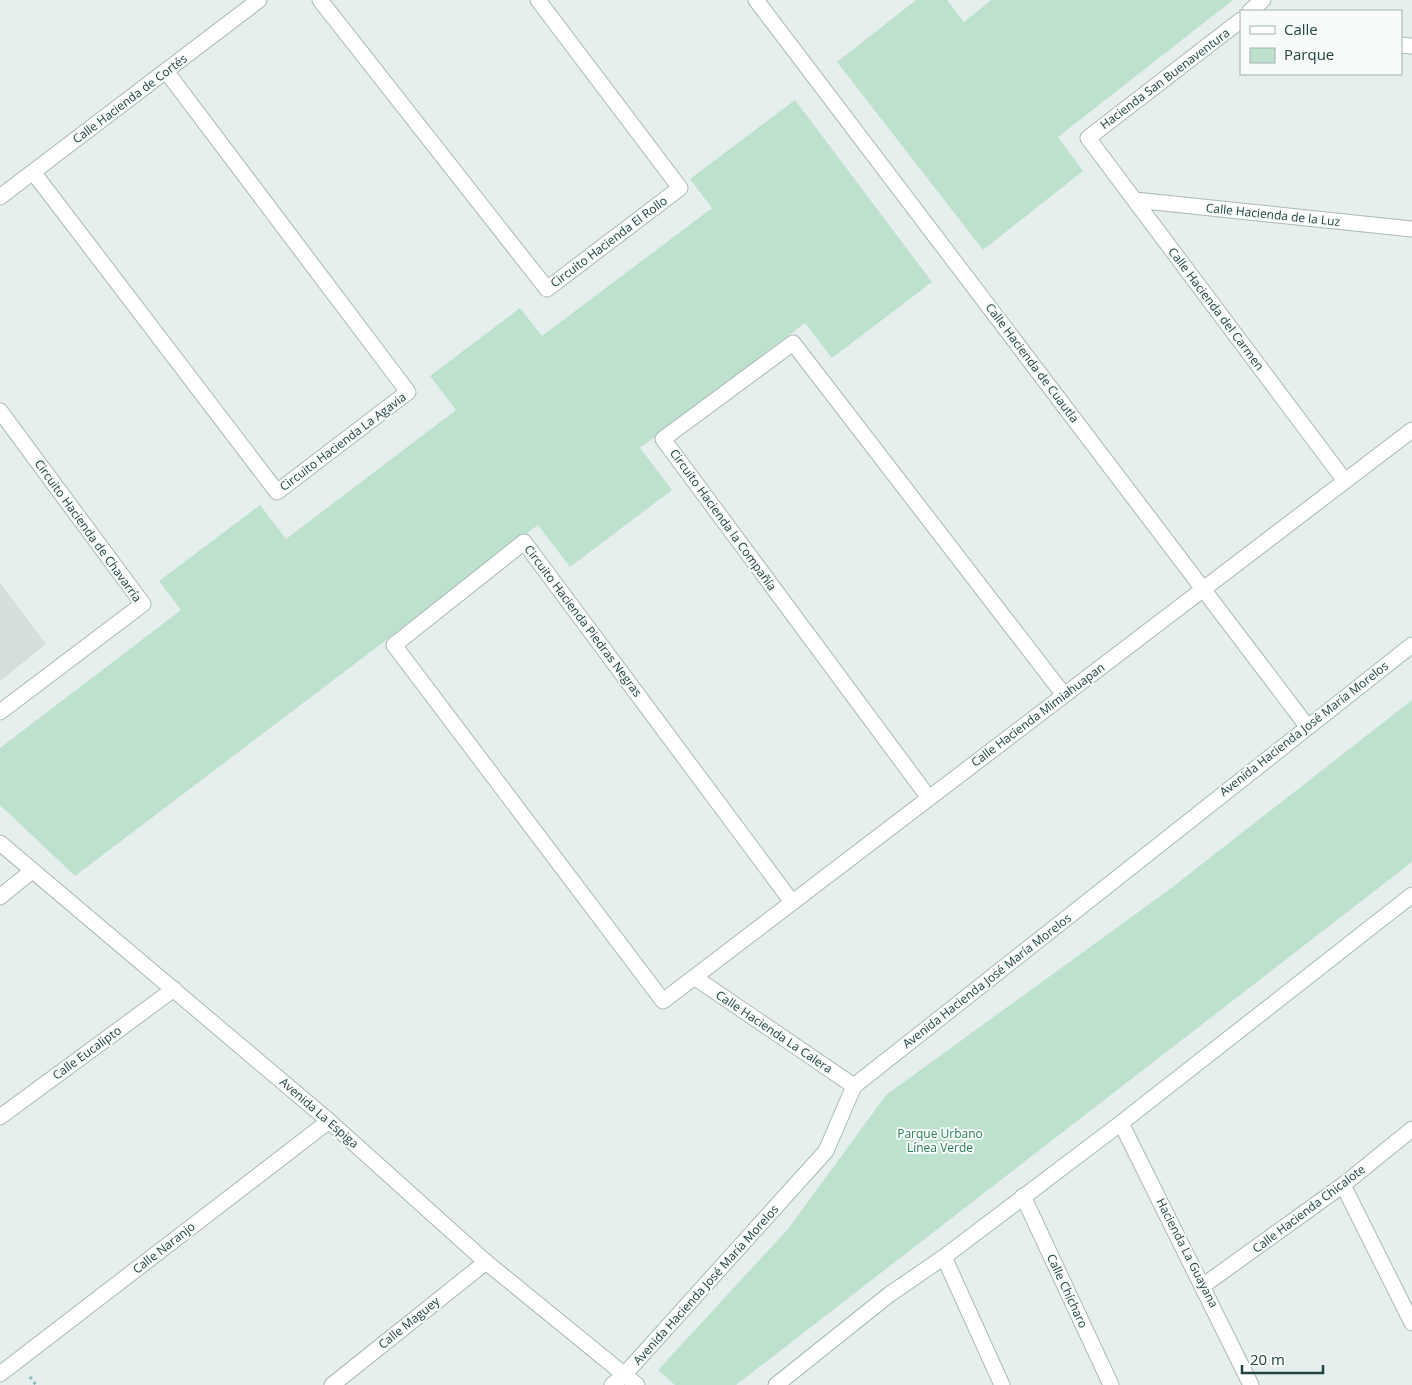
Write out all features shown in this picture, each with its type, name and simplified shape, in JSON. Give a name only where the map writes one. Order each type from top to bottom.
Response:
[{"type":"street","name":"Calle Hacienda de Cortés","points":[[0,197],[259,0]]},
{"type":"street","name":"Circuito Hacienda El Rollo","points":[[320,0],[547,289],[680,188],[538,0]]},
{"type":"street","name":"Calle Hacienda de Cuautla","points":[[756,0],[1308,726]]},
{"type":"street","points":[[1251,10],[1263,0]]},
{"type":"street","name":"Hacienda San Buenaventura","points":[[1088,138],[1238,25]]},
{"type":"street","name":"Circuito Hacienda La Agavia","points":[[33,172],[277,492],[408,392],[166,71]]},
{"type":"street","name":"Calle Hacienda del Carmen","points":[[1088,138],[1345,481]]},
{"type":"street","name":"Calle Hacienda de la Luz","points":[[1135,200],[1412,229]]},
{"type":"street","name":"Circuito Hacienda la Compañía","points":[[929,798],[663,439],[793,343],[1064,695]]},
{"type":"street","name":"Circuito Hacienda de Chavarría","points":[[0,412],[143,604],[0,712]]},
{"type":"street","name":"Calle Hacienda Mimiahuapan","points":[[664,1001],[1412,430]]},
{"type":"street","name":"Circuito Hacienda Piedras Negras","points":[[664,1001],[394,645],[524,542],[792,902]]},
{"type":"street","name":"Avenida Hacienda José María Morelos","points":[[612,1385],[624,1375],[826,1151],[854,1086],[1412,645]]},
{"type":"street","name":"Avenida La Espiga","points":[[0,843],[329,1121],[486,1262],[637,1385]]},
{"type":"street","points":[[0,897],[32,871]]},
{"type":"street","points":[[776,1385],[890,1294],[944,1257],[1121,1123],[1412,895]]},
{"type":"street","name":"Calle Hacienda La Calera","points":[[694,977],[854,1086]]},
{"type":"street","name":"Calle Eucalipto","points":[[0,1117],[174,989]]},
{"type":"street","name":"Calle Naranjo","points":[[0,1374],[329,1121]]},
{"type":"street","name":"Hacienda La Guayana","points":[[1121,1123],[1204,1286],[1251,1385]]},
{"type":"street","name":"Calle Hacienda Chicalote","points":[[1204,1286],[1343,1185],[1412,1129]]},
{"type":"street","points":[[1343,1185],[1412,1323]]},
{"type":"street","name":"Calle Chícharo","points":[[1023,1196],[1111,1385]]},
{"type":"street","points":[[944,1257],[1002,1385]]},
{"type":"street","name":"Calle Maguey","points":[[332,1385],[486,1262]]},
{"type":"shaded area","points":[[0,583],[46,644],[0,681]]},
{"type":"green space","points":[[916,0],[947,0],[964,22],[991,0],[1233,0],[1058,137],[1083,171],[983,250],[837,62]]},
{"type":"green space","points":[[795,100],[932,282],[832,358],[805,323],[640,448],[672,490],[570,567],[538,525],[75,876],[0,805],[0,748],[181,610],[159,581],[260,505],[286,539],[456,410],[430,376],[520,308],[542,336],[712,208],[690,179]]},
{"type":"green space","name":"Parque Urbano Línea Verde","points":[[1412,700],[1412,862],[736,1385],[675,1385],[658,1370],[788,1229],[886,1095],[1170,889]]}]
